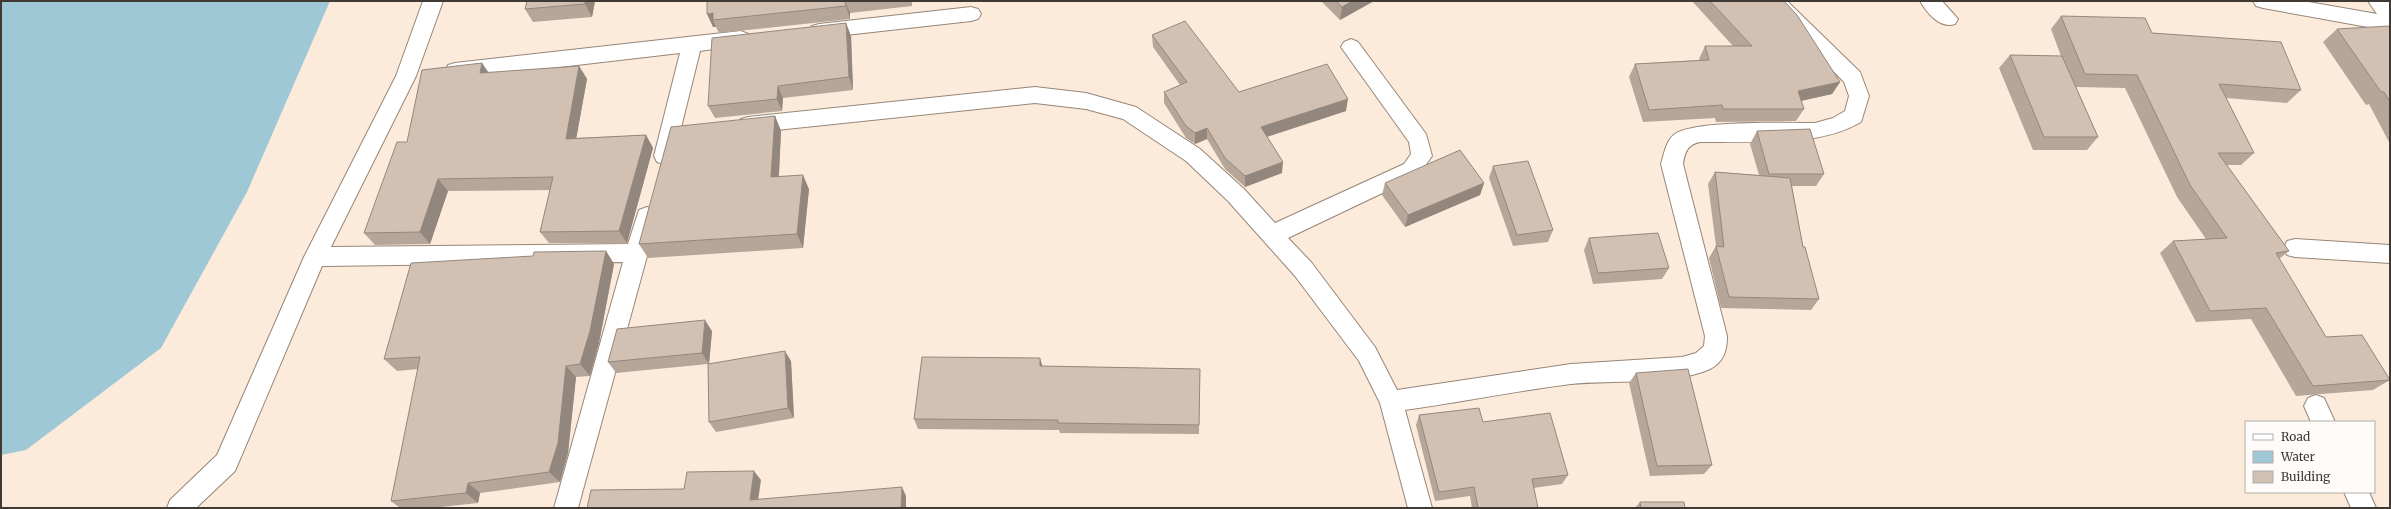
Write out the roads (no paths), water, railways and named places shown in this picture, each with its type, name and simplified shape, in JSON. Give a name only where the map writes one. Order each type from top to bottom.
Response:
[{"type":"street","points":[[179,508],[226,462],[315,257],[406,76],[433,1]]},
{"type":"street","points":[[1391,402],[1571,374],[1682,367],[1703,361],[1715,350],[1716,336],[1672,164],[1675,146],[1686,136],[1700,134],[1815,131],[1839,125],[1854,116],[1859,96],[1853,78],[1775,1]]},
{"type":"street","points":[[1930,1],[1948,19]]},
{"type":"street","points":[[2263,1],[2390,24]]},
{"type":"street","points":[[2378,1],[2390,17]]},
{"type":"street","points":[[800,33],[971,14]]},
{"type":"street","points":[[406,76],[762,37]]},
{"type":"street","points":[[658,178],[692,45]]},
{"type":"street","points":[[1272,235],[1411,170],[1422,156],[1419,140],[1351,47]]},
{"type":"street","points":[[726,128],[1035,95],[1086,102],[1129,113],[1193,155],[1236,195],[1303,269],[1367,354],[1391,402],[1420,508]]},
{"type":"street","points":[[670,133],[694,131]]},
{"type":"street","points":[[566,508],[651,201]]},
{"type":"street","points":[[2295,248],[2390,254]]},
{"type":"street","points":[[315,257],[637,253]]},
{"type":"street","points":[[2356,493],[2364,508]]},
{"type":"water","points":[[1,1],[330,1],[247,192],[161,348],[26,450],[1,455]]}]
